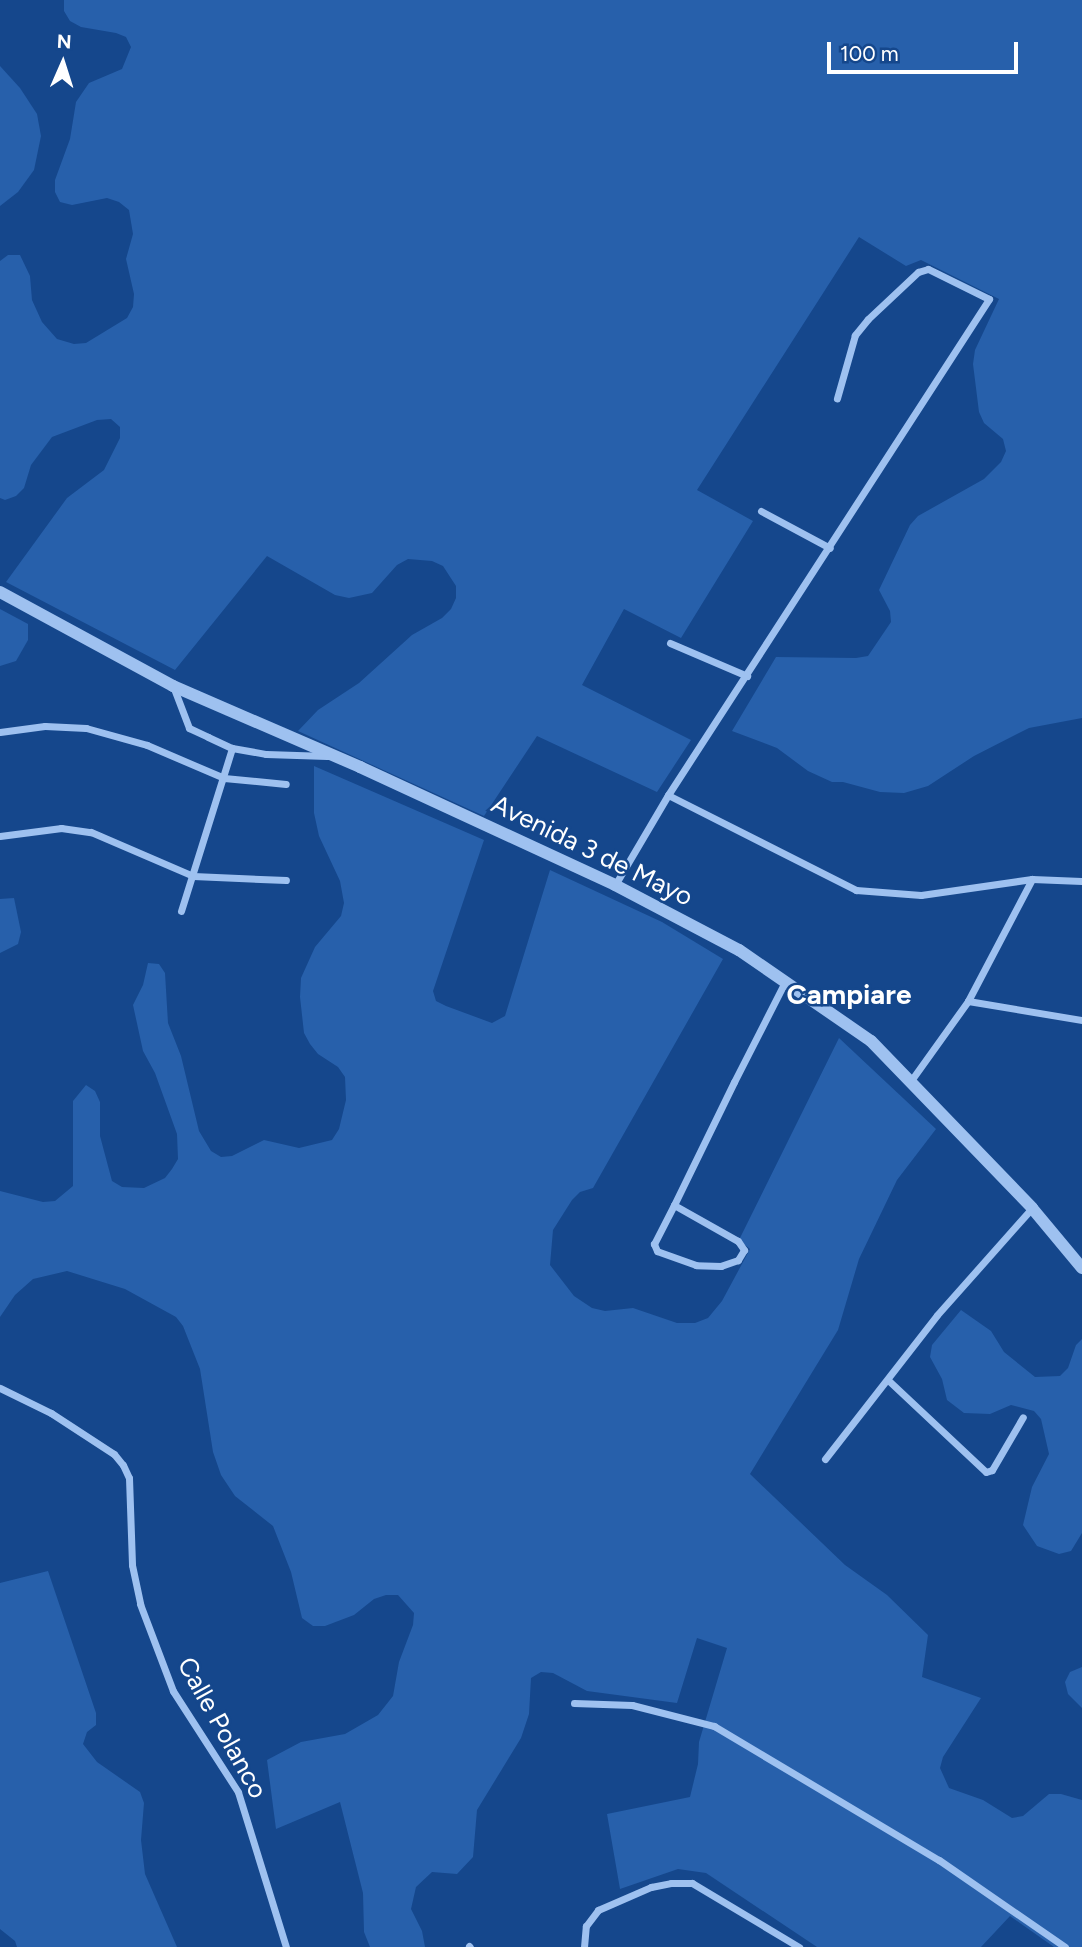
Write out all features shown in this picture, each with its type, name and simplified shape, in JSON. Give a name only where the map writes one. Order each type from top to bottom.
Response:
[{"type":"street","points":[[615,885],[668,795],[989,299],[928,269],[918,272],[868,319],[855,335],[837,398]]},
{"type":"street","points":[[761,511],[830,548]]},
{"type":"street","name":"Avenida 3 de Mayo","points":[[0,593],[173,686],[335,756],[615,885],[739,950],[870,1041],[1032,1208],[1081,1264]]},
{"type":"street","points":[[670,643],[747,676]]},
{"type":"street","points":[[173,686],[182,717],[189,727],[232,748],[294,757],[335,756]]},
{"type":"street","points":[[0,732],[45,726],[86,728],[147,745],[224,778],[286,784]]},
{"type":"street","points":[[181,911],[232,748]]},
{"type":"street","points":[[668,795],[856,890],[922,895],[1032,879],[1082,881]]},
{"type":"street","points":[[0,836],[61,828],[91,832],[193,876],[286,880]]},
{"type":"street","points":[[910,1082],[968,1001],[1032,879]]},
{"type":"street","points":[[674,1205],[738,1241],[744,1250],[738,1260],[721,1266],[696,1265],[657,1251],[654,1244],[785,982]]},
{"type":"street","points":[[968,1001],[1082,1020]]},
{"type":"street","points":[[825,1459],[937,1315],[1032,1208]]},
{"type":"street","points":[[888,1380],[986,1472],[992,1470],[1023,1417]]},
{"type":"street","name":"Calle Polanco","points":[[0,1388],[51,1413],[107,1449],[123,1465],[129,1478],[132,1564],[140,1604],[173,1691],[238,1791],[286,1947]]},
{"type":"street","points":[[574,1703],[632,1705],[714,1726],[939,1860],[1065,1947]]},
{"type":"street","points":[[584,1947],[586,1926],[598,1910],[651,1887],[671,1883],[692,1884],[799,1947]]},
{"type":"shaded area","points":[[64,0],[1082,0],[1082,718],[1029,728],[974,756],[928,786],[904,793],[880,792],[843,782],[832,782],[808,771],[777,748],[732,731],[776,657],[868,656],[891,622],[890,611],[879,590],[910,525],[918,516],[984,479],[1001,462],[1006,451],[1003,439],[984,423],[979,412],[973,364],[975,350],[999,299],[921,260],[906,266],[859,237],[697,490],[753,521],[681,638],[624,609],[582,685],[691,740],[657,792],[537,736],[484,816],[298,731],[318,710],[359,683],[412,635],[442,618],[451,609],[456,598],[456,586],[443,566],[432,561],[408,559],[397,565],[372,593],[349,598],[335,595],[267,556],[175,670],[6,582],[67,498],[104,470],[120,438],[120,427],[111,419],[97,420],[52,437],[31,465],[24,488],[16,496],[5,500],[0,498],[0,261],[8,255],[20,255],[30,276],[32,300],[42,322],[57,339],[74,344],[86,343],[127,318],[133,307],[134,294],[126,259],[133,234],[129,210],[119,202],[107,198],[72,205],[60,202],[55,192],[55,180],[70,139],[76,102],[89,83],[122,69],[131,47],[126,37],[81,27],[70,21],[64,11]]},
{"type":"shaded area","points":[[0,66],[20,88],[37,114],[41,136],[34,170],[18,192],[0,206]]},
{"type":"shaded area","points":[[0,609],[28,624],[28,640],[16,661],[0,666]]},
{"type":"shaded area","points":[[314,766],[484,840],[433,991],[436,1001],[446,1006],[492,1023],[505,1016],[550,870],[662,922],[723,959],[593,1188],[580,1192],[572,1200],[553,1230],[550,1265],[574,1296],[592,1308],[605,1311],[633,1308],[677,1323],[695,1323],[708,1318],[722,1301],[750,1249],[739,1240],[839,1038],[936,1129],[897,1180],[859,1259],[838,1330],[750,1474],[845,1565],[887,1595],[928,1635],[922,1677],[981,1698],[943,1757],[940,1768],[949,1788],[983,1800],[1012,1818],[1023,1816],[1049,1794],[1061,1794],[1082,1800],[1082,1947],[1054,1947],[1010,1916],[981,1947],[817,1947],[706,1873],[678,1869],[620,1889],[607,1814],[690,1797],[698,1764],[699,1742],[727,1648],[697,1638],[677,1703],[587,1691],[553,1673],[541,1672],[531,1678],[529,1714],[521,1738],[477,1810],[473,1857],[457,1874],[432,1872],[416,1887],[411,1909],[422,1931],[425,1947],[370,1947],[364,1932],[363,1893],[340,1802],[276,1829],[267,1760],[301,1742],[345,1734],[378,1715],[393,1696],[399,1662],[413,1625],[414,1613],[398,1595],[386,1595],[374,1599],[354,1615],[325,1626],[313,1626],[302,1618],[291,1572],[273,1526],[235,1496],[221,1475],[213,1452],[200,1369],[183,1326],[176,1317],[125,1289],[67,1271],[33,1279],[15,1295],[0,1317],[0,1191],[43,1202],[55,1201],[73,1186],[73,1101],[86,1085],[95,1091],[100,1102],[100,1136],[112,1181],[122,1187],[144,1188],[165,1178],[172,1169],[178,1159],[177,1134],[155,1073],[143,1051],[133,1005],[143,985],[148,963],[159,964],[165,973],[168,1023],[181,1056],[199,1131],[211,1151],[221,1157],[232,1156],[264,1140],[299,1148],[332,1140],[339,1129],[346,1100],[345,1077],[338,1067],[318,1054],[310,1044],[304,1033],[300,997],[301,978],[315,947],[341,916],[344,903],[340,881],[319,836],[314,813]]},
{"type":"shaded area","points":[[14,898],[21,932],[18,944],[0,953],[0,899]]},
{"type":"shaded area","points":[[961,1310],[991,1331],[1004,1352],[1035,1377],[1060,1376],[1068,1368],[1076,1345],[1082,1339],[1082,1533],[1071,1551],[1059,1554],[1037,1546],[1023,1525],[1032,1487],[1049,1454],[1041,1419],[1034,1411],[1011,1405],[990,1414],[964,1413],[947,1400],[942,1379],[930,1357],[932,1345]]},
{"type":"shaded area","points":[[48,1571],[96,1713],[96,1725],[87,1732],[83,1744],[97,1762],[140,1792],[144,1803],[141,1840],[145,1874],[177,1947],[17,1947],[15,1941],[0,1929],[0,1583]]},
{"type":"shaded area","points":[[1082,1667],[1082,1708],[1068,1694],[1065,1682],[1070,1672]]},
{"type":"district","name":"Campiare","points":[[849,994]]}]
